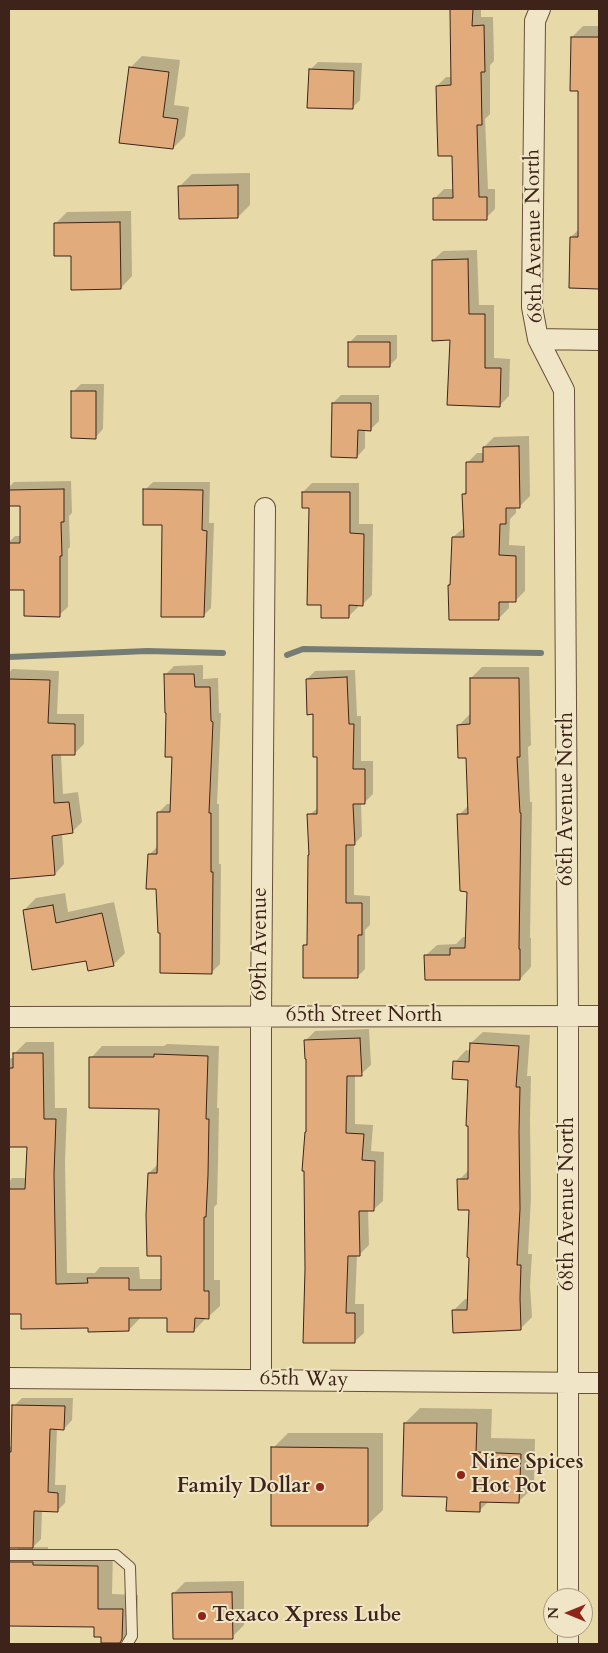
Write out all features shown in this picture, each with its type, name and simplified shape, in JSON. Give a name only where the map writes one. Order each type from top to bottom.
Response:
[{"type":"street","name":"68th Avenue North","points":[[540,9],[534,21],[532,307],[538,340],[564,390],[568,1016],[568,1588]]},
{"type":"street","points":[[538,340],[599,340]]},
{"type":"street","name":"69th Avenue","points":[[261,1380],[261,1016],[265,508]]},
{"type":"street","name":"65th Street North","points":[[9,1017],[599,1016]]},
{"type":"street","name":"65th Way","points":[[9,1378],[599,1383]]},
{"type":"lane","points":[[9,1555],[116,1555],[130,1566],[132,1636],[127,1644]]},
{"type":"building","points":[[450,9],[473,9],[472,26],[484,25],[485,72],[481,72],[482,125],[477,125],[479,197],[487,197],[487,220],[433,220],[433,198],[453,198],[452,156],[438,156],[436,86],[451,85]]},
{"type":"building","points":[[571,37],[599,37],[599,289],[569,288],[570,237],[578,237],[578,91],[570,91]]},
{"type":"building","points":[[129,67],[169,72],[163,117],[178,119],[173,149],[119,143]]},
{"type":"building","points":[[309,69],[354,71],[353,109],[307,108]]},
{"type":"building","points":[[238,185],[238,218],[179,219],[178,186]]},
{"type":"building","points":[[120,222],[121,289],[71,290],[71,256],[54,256],[54,223]]},
{"type":"building","points":[[468,259],[469,314],[485,314],[485,368],[501,368],[500,407],[447,405],[450,340],[432,341],[432,260]]},
{"type":"building","points":[[348,342],[390,342],[390,367],[348,367]]},
{"type":"building","points":[[71,391],[96,391],[96,439],[71,438]]},
{"type":"building","points":[[332,403],[371,403],[371,431],[358,430],[357,458],[331,457]]},
{"type":"building","points":[[519,446],[520,508],[506,508],[506,524],[500,524],[499,555],[516,556],[516,602],[499,602],[499,620],[449,620],[448,585],[450,585],[452,537],[464,537],[462,494],[466,494],[466,462],[483,462],[483,447]]},
{"type":"building","points":[[64,489],[64,522],[61,522],[60,617],[24,616],[24,590],[9,590],[9,543],[20,543],[20,506],[9,506],[9,490]]},
{"type":"building","points":[[143,489],[203,490],[202,530],[207,531],[204,617],[161,617],[162,525],[143,525]]},
{"type":"building","points":[[302,492],[350,492],[350,533],[364,534],[363,606],[349,605],[349,618],[321,618],[321,605],[307,605],[309,508],[302,508]]},
{"type":"building","points":[[164,674],[194,674],[195,687],[210,687],[211,721],[213,722],[209,813],[211,813],[211,872],[213,872],[212,974],[160,973],[160,933],[158,933],[156,889],[146,889],[148,854],[157,854],[157,812],[170,812],[172,757],[165,757],[166,713]]},
{"type":"building","points":[[347,677],[349,724],[354,724],[353,769],[365,769],[365,804],[353,804],[355,845],[346,845],[346,903],[362,903],[362,935],[358,935],[358,978],[303,978],[303,945],[307,945],[309,855],[307,814],[317,814],[317,757],[313,757],[313,714],[307,715],[306,679]]},
{"type":"building","points":[[470,678],[519,678],[520,757],[517,757],[521,813],[520,980],[425,980],[424,955],[450,955],[450,948],[465,948],[467,892],[460,891],[457,814],[468,814],[466,758],[458,758],[457,725],[470,724]]},
{"type":"building","points":[[9,679],[50,680],[48,723],[75,724],[75,755],[52,755],[54,803],[69,802],[73,833],[52,836],[55,875],[9,879]]},
{"type":"building","points":[[53,905],[56,923],[102,913],[114,966],[88,971],[86,961],[32,970],[23,910]]},
{"type":"building","points":[[360,1038],[362,1076],[347,1076],[346,1133],[364,1134],[362,1160],[375,1161],[374,1211],[359,1211],[360,1256],[348,1256],[346,1313],[355,1313],[355,1343],[303,1343],[305,1269],[304,1171],[302,1171],[306,1132],[306,1059],[304,1040]]},
{"type":"building","points":[[470,1043],[519,1046],[516,1087],[520,1087],[520,1209],[517,1265],[521,1265],[521,1330],[453,1333],[452,1310],[467,1310],[469,1210],[458,1210],[457,1179],[468,1179],[468,1126],[466,1126],[468,1080],[452,1079],[453,1061],[469,1062]]},
{"type":"building","points":[[13,1053],[43,1053],[44,1119],[56,1119],[54,1174],[56,1284],[88,1283],[87,1278],[129,1278],[129,1290],[161,1290],[161,1256],[147,1256],[146,1215],[148,1173],[157,1173],[159,1109],[89,1108],[89,1057],[154,1057],[154,1054],[208,1056],[206,1119],[209,1119],[206,1217],[204,1217],[204,1291],[209,1291],[209,1319],[195,1318],[194,1332],[167,1332],[167,1318],[129,1318],[129,1331],[88,1332],[88,1328],[21,1329],[21,1314],[9,1314],[9,1189],[25,1189],[27,1147],[9,1147],[9,1068],[13,1068]]},
{"type":"building","points":[[12,1405],[65,1406],[64,1430],[50,1429],[48,1492],[58,1493],[58,1512],[34,1511],[33,1548],[9,1548],[9,1452],[11,1452]]},
{"type":"building","name":"Nine Spices Hot Pot","points":[[404,1423],[477,1423],[476,1452],[521,1454],[519,1503],[480,1502],[480,1512],[446,1511],[447,1497],[402,1496]]},
{"type":"building","name":"Family Dollar","points":[[271,1447],[368,1448],[368,1526],[271,1526]]},
{"type":"building","points":[[9,1562],[33,1562],[33,1565],[98,1566],[98,1609],[123,1609],[122,1639],[120,1643],[101,1643],[101,1637],[94,1637],[94,1627],[9,1626]]},
{"type":"building","name":"Texaco Xpress Lube","points":[[232,1592],[233,1639],[173,1639],[172,1593]]},
{"type":"waterway","points":[[287,655],[303,649],[541,653]]},
{"type":"waterway","points":[[9,657],[147,651],[223,653]]},
{"type":"place","name":"Nine Spices Hot Pot","points":[[461,1475]]},
{"type":"place","name":"Family Dollar","points":[[320,1487]]},
{"type":"place","name":"Texaco Xpress Lube","points":[[202,1616]]}]
